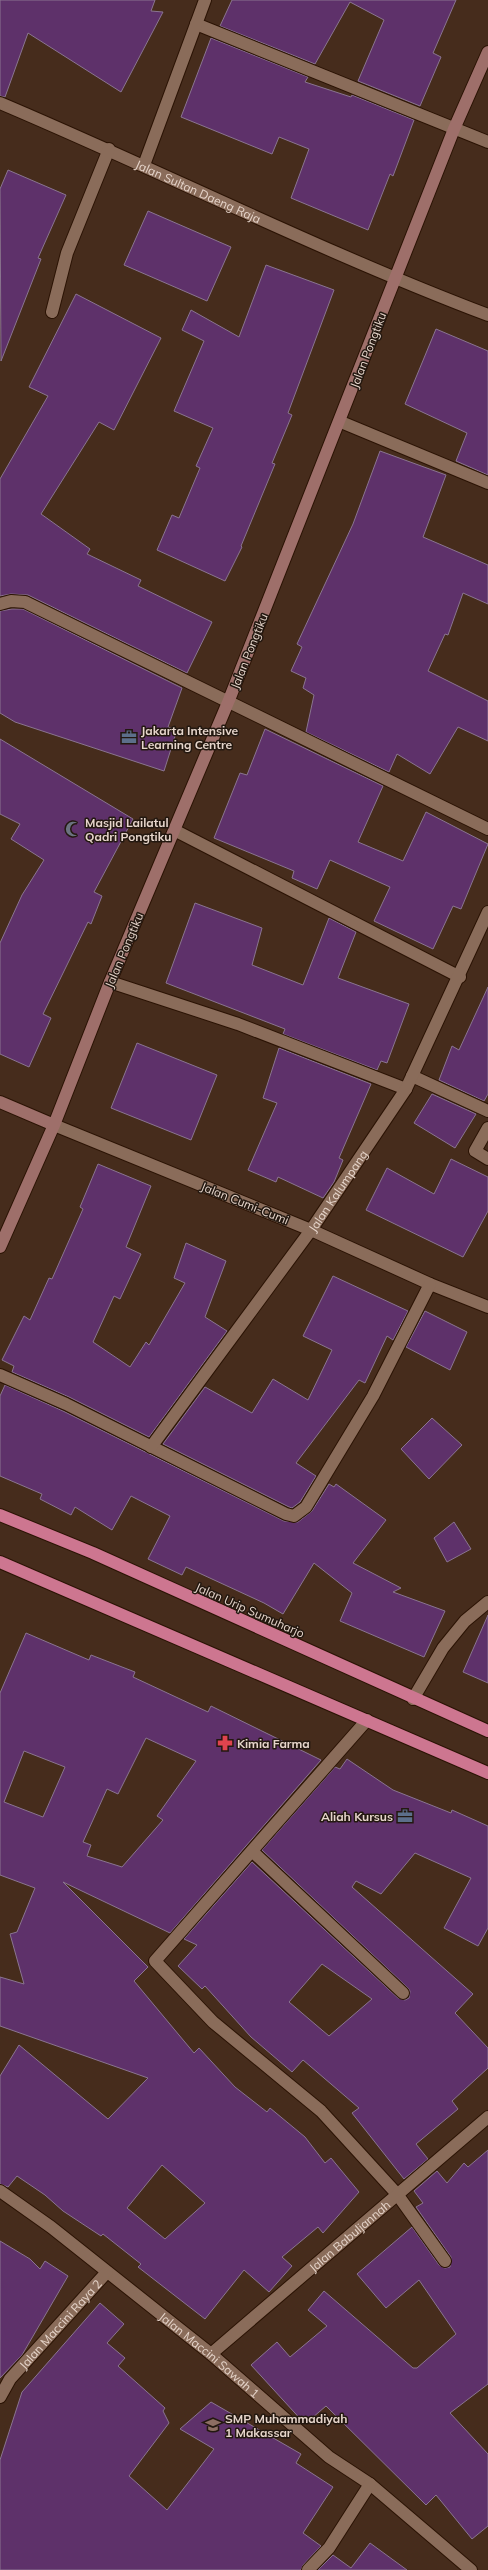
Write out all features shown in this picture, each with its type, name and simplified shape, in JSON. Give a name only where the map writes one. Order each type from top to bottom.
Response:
[{"type":"highway","name":"Jalan Urip Sumuharjo","points":[[0,1515],[93,1553],[488,1732]]},
{"type":"highway","points":[[0,1562],[488,1773]]},
{"type":"street","points":[[144,165],[205,0]]},
{"type":"street","points":[[196,24],[488,142]]},
{"type":"street","name":"Jalan Pongtiku","points":[[0,1247],[54,1125],[110,982],[176,831],[341,422],[454,129],[488,52]]},
{"type":"street","name":"Jalan Sultan Daeng Raja","points":[[0,103],[109,149],[396,280],[488,315]]},
{"type":"street","points":[[52,312],[67,253],[109,149]]},
{"type":"street","points":[[341,422],[488,483]]},
{"type":"street","points":[[0,604],[11,601],[25,602],[229,700],[488,829]]},
{"type":"street","points":[[176,831],[460,977]]},
{"type":"street","name":"Jalan Kalumpang","points":[[151,1447],[311,1230],[406,1089],[460,977],[488,912]]},
{"type":"street","points":[[110,982],[253,1029],[406,1089]]},
{"type":"street","points":[[412,1076],[488,1111]]},
{"type":"street","name":"Jalan Cumi-Cumi","points":[[0,1102],[311,1230],[430,1284],[488,1307]]},
{"type":"street","points":[[488,1128],[475,1151],[488,1159]]},
{"type":"street","points":[[0,1375],[151,1447],[286,1514],[294,1516],[306,1507],[373,1396],[430,1284]]},
{"type":"street","points":[[413,1699],[443,1648],[465,1621],[488,1602]]},
{"type":"street","points":[[367,1720],[155,1961],[213,2022],[321,2110],[397,2194],[445,2261]]},
{"type":"street","points":[[252,1852],[403,1993]]},
{"type":"street","name":"Jalan Babuljannah","points":[[211,2354],[488,2117]]},
{"type":"street","name":"Jalan Maccini Sawah 1","points":[[0,2191],[51,2227],[211,2354],[329,2457],[370,2484],[471,2570]]},
{"type":"street","name":"Jalan Maccini Raya 2","points":[[0,2397],[10,2379],[107,2272]]},
{"type":"street","points":[[308,2570],[329,2548],[370,2484]]},
{"type":"building","points":[[0,0],[155,0],[151,11],[163,12],[121,92],[28,33],[5,97],[0,96]]},
{"type":"building","points":[[232,0],[456,0],[433,53],[441,57],[420,106],[358,81],[384,20],[350,2],[315,64],[220,26]]},
{"type":"building","points":[[211,38],[308,77],[305,82],[351,97],[352,95],[414,120],[393,176],[390,174],[368,230],[291,198],[309,149],[279,137],[272,154],[181,117]]},
{"type":"building","points":[[8,170],[66,195],[38,258],[41,259],[1,361],[0,189]]},
{"type":"building","points":[[148,211],[231,247],[207,301],[124,265]]},
{"type":"building","points":[[266,265],[334,290],[288,413],[292,415],[272,463],[275,464],[241,546],[242,547],[225,581],[157,550],[172,515],[179,518],[200,468],[196,466],[213,428],[174,411],[204,341],[182,330],[191,310],[239,337]]},
{"type":"building","points":[[76,294],[161,338],[114,430],[99,422],[41,514],[90,549],[87,554],[141,580],[138,586],[212,622],[187,673],[28,595],[11,594],[0,596],[0,479],[48,396],[29,387]]},
{"type":"building","points":[[436,329],[488,351],[488,475],[456,461],[467,433],[405,404]]},
{"type":"building","points":[[380,451],[446,475],[423,537],[488,565],[488,604],[463,593],[448,635],[445,634],[428,671],[488,701],[488,741],[458,727],[430,774],[397,754],[389,772],[306,732],[314,695],[303,688],[306,678],[291,671],[302,647],[297,644],[353,524]]},
{"type":"building","points":[[23,609],[182,688],[168,727],[177,730],[164,771],[15,722],[0,713],[0,611]]},
{"type":"building","points":[[265,729],[383,786],[358,842],[403,861],[426,812],[488,844],[461,909],[453,906],[433,949],[374,921],[390,887],[330,860],[317,889],[292,878],[294,871],[214,838],[240,773],[247,775]]},
{"type":"building","points":[[0,739],[133,819],[94,892],[102,896],[91,924],[88,922],[43,1014],[51,1018],[29,1067],[0,1054],[0,943],[22,895],[44,860],[11,839],[20,824],[0,814]]},
{"type":"building","points":[[195,903],[262,928],[252,965],[303,985],[329,918],[356,932],[338,978],[409,1004],[387,1063],[381,1061],[377,1070],[283,1034],[285,1029],[166,983]]},
{"type":"building","points":[[488,987],[488,1094],[484,1101],[439,1080],[452,1046],[459,1050]]},
{"type":"building","points":[[137,1043],[217,1075],[191,1140],[111,1108]]},
{"type":"building","points":[[279,1048],[371,1084],[339,1158],[343,1160],[334,1182],[323,1198],[278,1177],[276,1182],[248,1170],[277,1103],[263,1098]]},
{"type":"building","points":[[432,1094],[476,1114],[455,1148],[414,1123]]},
{"type":"building","points":[[451,1159],[488,1177],[488,1211],[463,1257],[366,1210],[387,1168],[434,1194]]},
{"type":"building","points":[[98,1164],[151,1186],[126,1247],[141,1254],[120,1299],[114,1296],[93,1342],[130,1367],[146,1342],[149,1345],[185,1283],[174,1278],[186,1243],[226,1261],[205,1317],[227,1331],[149,1437],[69,1397],[12,1372],[14,1366],[2,1360],[24,1316],[30,1320],[49,1278],[52,1279],[83,1209],[80,1207]]},
{"type":"building","points":[[333,1276],[408,1311],[393,1340],[387,1336],[365,1383],[359,1380],[296,1463],[316,1476],[300,1502],[292,1508],[289,1507],[163,1444],[205,1387],[252,1413],[273,1379],[308,1400],[332,1350],[303,1336]]},
{"type":"building","points":[[425,1311],[467,1332],[450,1370],[406,1347]]},
{"type":"building","points":[[5,1385],[63,1411],[284,1521],[298,1522],[312,1511],[329,1484],[334,1487],[336,1484],[386,1520],[353,1563],[401,1588],[393,1592],[445,1611],[424,1657],[340,1621],[352,1593],[314,1563],[283,1614],[264,1603],[186,1567],[182,1575],[148,1559],[170,1516],[131,1496],[112,1530],[75,1507],[71,1515],[40,1499],[42,1494],[0,1476],[0,1396]]},
{"type":"building","points":[[432,1418],[462,1445],[429,1479],[401,1449]]},
{"type":"building","points":[[454,1522],[471,1549],[447,1562],[434,1538]]},
{"type":"building","points":[[488,1615],[488,1683],[463,1672]]},
{"type":"building","points":[[26,1633],[89,1660],[91,1655],[135,1672],[133,1677],[208,1712],[211,1706],[321,1760],[170,1933],[63,1882],[148,1967],[134,1981],[194,2053],[199,2048],[235,2087],[267,2112],[270,2108],[305,2137],[325,2163],[331,2158],[359,2192],[323,2233],[318,2227],[282,2257],[292,2266],[269,2292],[244,2270],[205,2319],[138,2267],[141,2264],[103,2234],[101,2236],[63,2211],[45,2195],[17,2176],[8,2187],[0,2184],[0,2076],[19,2045],[108,2119],[148,2078],[0,2026],[0,1977],[24,1984],[10,1934],[17,1932],[35,1888],[0,1875],[0,1693]],"holes":[[[146,1738],[196,1761],[157,1816],[163,1820],[122,1867],[87,1856],[91,1845],[83,1842],[107,1789],[118,1794]],[[24,1751],[65,1767],[43,1817],[4,1802]],[[162,2165],[205,2203],[165,2239],[127,2208]]]},
{"type":"building","points":[[347,1759],[393,1790],[451,1813],[452,1810],[488,1826],[488,1928],[478,1946],[444,1928],[471,1878],[415,1853],[381,1894],[356,1881],[352,1887],[473,1994],[455,2013],[488,2048],[488,2068],[452,2101],[458,2109],[416,2144],[428,2159],[404,2179],[352,2113],[359,2108],[303,2060],[292,2072],[251,2037],[205,1986],[202,1989],[178,1966],[197,1945],[184,1939],[252,1862],[398,1998],[405,2000],[409,1998],[410,1991],[408,1988],[262,1850],[335,1767],[340,1769]],"holes":[[[322,1964],[372,1999],[329,2036],[289,2002]]]},
{"type":"building","points":[[488,2150],[488,2384],[450,2413],[488,2454],[488,2526],[472,2539],[436,2495],[426,2505],[326,2406],[305,2424],[251,2365],[277,2342],[290,2357],[327,2326],[308,2310],[324,2291],[413,2368],[417,2368],[456,2334],[419,2280],[386,2308],[357,2274],[412,2227],[439,2265],[445,2268],[450,2267],[451,2257],[416,2207],[423,2203],[414,2191],[437,2171],[447,2183],[464,2163],[468,2167]]},
{"type":"building","points":[[0,2241],[30,2259],[40,2269],[45,2261],[68,2276],[22,2355],[0,2378]]},
{"type":"building","points":[[100,2303],[124,2324],[107,2343],[125,2358],[118,2366],[165,2408],[163,2411],[169,2423],[129,2476],[167,2510],[214,2449],[180,2429],[211,2402],[301,2454],[296,2463],[333,2487],[303,2533],[321,2546],[303,2565],[301,2570],[0,2570],[0,2460],[22,2392]]},
{"type":"building","points":[[370,2543],[407,2570],[318,2570],[333,2555],[351,2568]]},
{"type":"place","name":"Jakarta Intensive Learning Centre","points":[[129,737]]},
{"type":"place","name":"Masjid Lailatul Qadri Pongtiku","points":[[73,829]]},
{"type":"place","name":"Kimia Farma","points":[[225,1743]]},
{"type":"place","name":"Aliah Kursus","points":[[405,1816]]},
{"type":"place","name":"SMP Muhammadiyah 1 Makassar","points":[[213,2425]]}]
